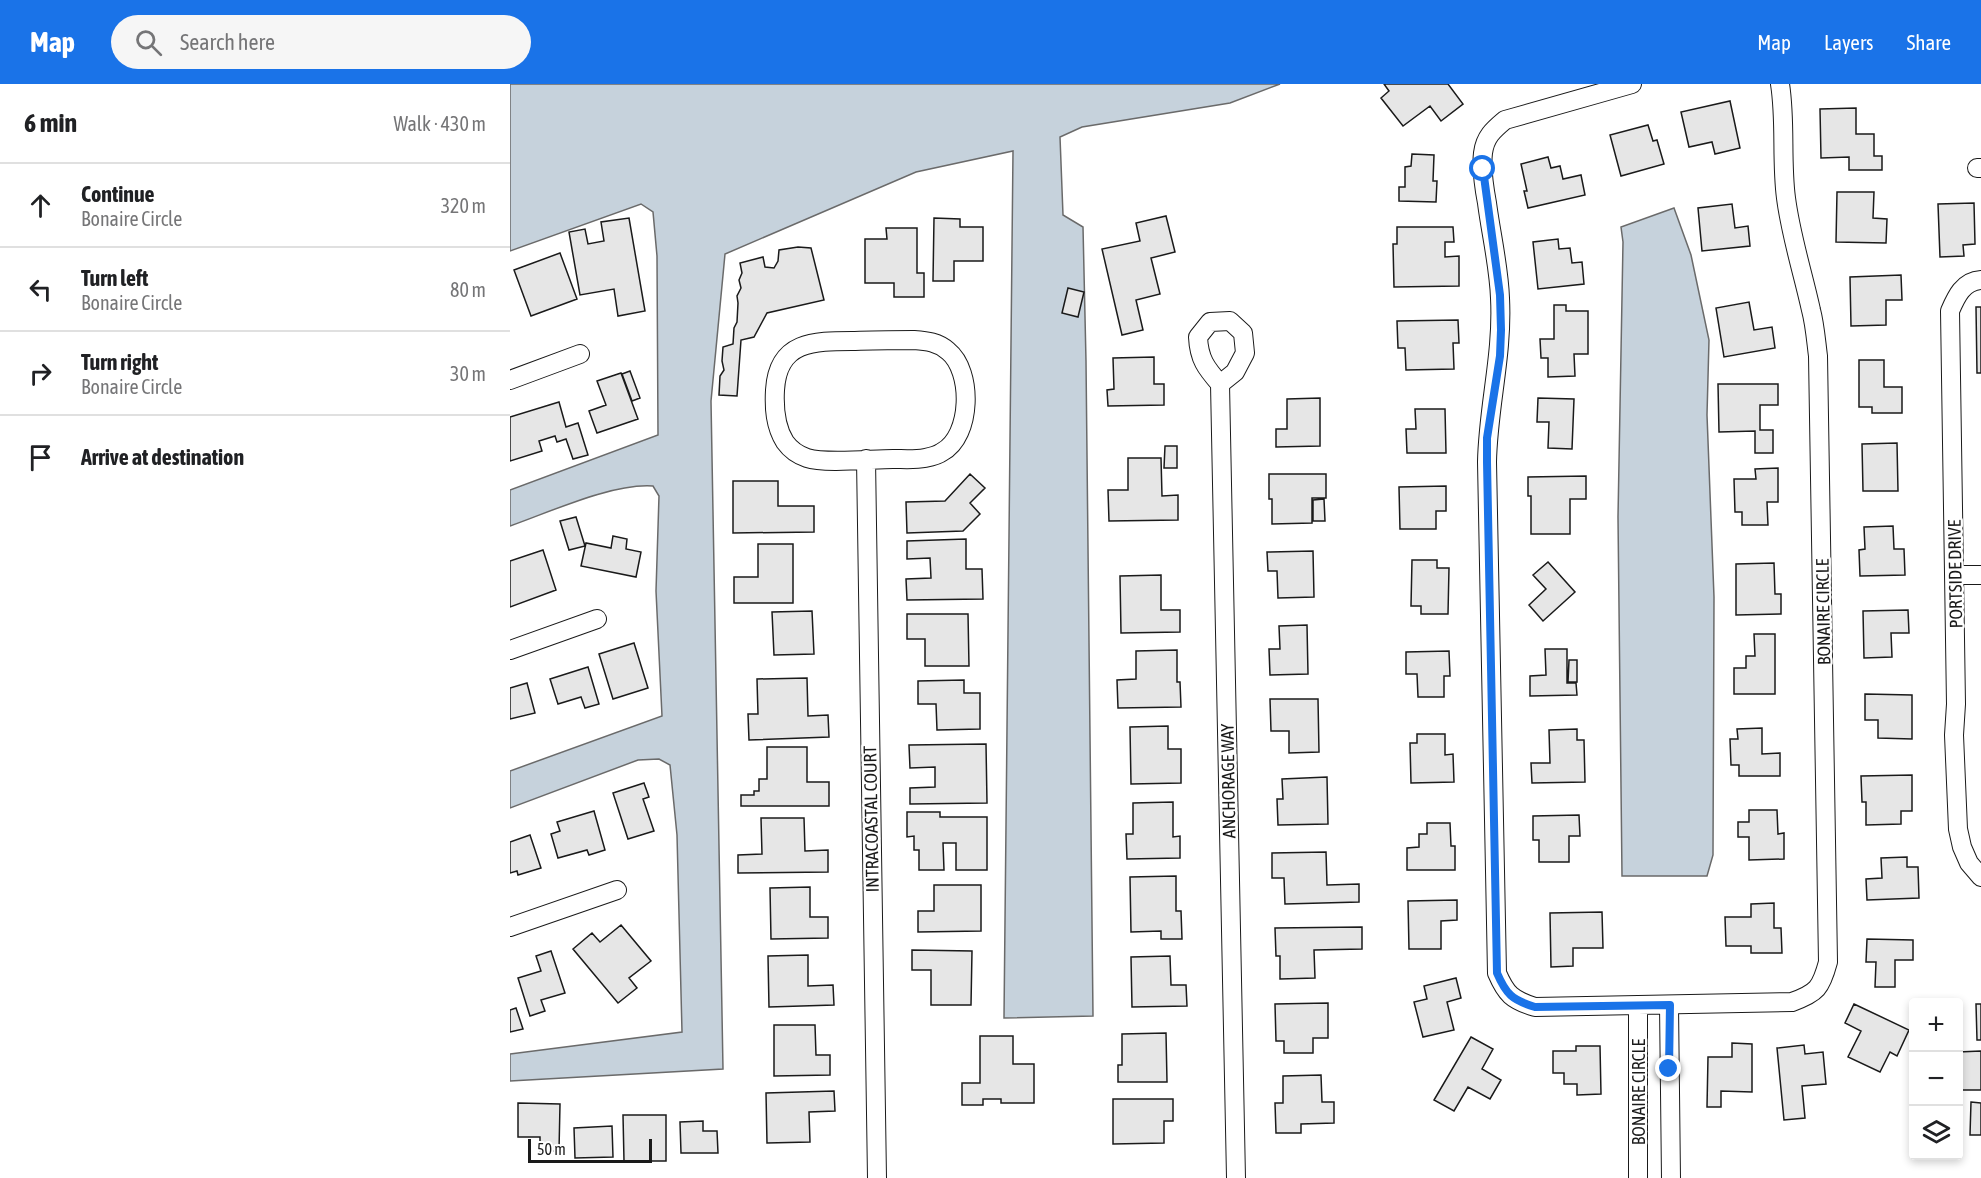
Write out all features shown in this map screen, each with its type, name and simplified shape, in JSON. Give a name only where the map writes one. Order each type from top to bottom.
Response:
[{"type":"street","name":"BONAIRE CIRCLE","points":[[1632,84],[1505,120],[1489,133],[1484,151],[1483,169],[1500,295],[1501,330],[1500,356],[1487,438],[1497,973],[1504,989],[1517,1001],[1535,1007],[1792,1002],[1810,995],[1823,981],[1828,962],[1818,366],[1812,313],[1796,251],[1786,199],[1782,145],[1783,102],[1780,84]]},
{"type":"street","name":"PORTSIDE DRIVE","points":[[1981,280],[1974,280],[1958,292],[1950,311],[1955,575],[1956,704],[1954,735],[1958,829],[1962,846],[1970,863],[1981,877]]},
{"type":"street","points":[[914,339],[933,341],[949,351],[960,366],[965,386],[964,422],[957,438],[943,452],[924,458],[866,459],[807,458],[790,449],[778,432],[775,414],[776,376],[784,358],[799,346],[818,341],[914,339]]},
{"type":"street","points":[[510,380],[580,354]]},
{"type":"street","name":"ANCHORAGE WAY","points":[[1220,384],[1236,1178]]},
{"type":"street","name":"INTRACOASTAL COURT","points":[[866,459],[877,1178]]},
{"type":"street","points":[[1955,575],[1981,575]]},
{"type":"street","points":[[510,650],[597,619]]},
{"type":"street","points":[[510,927],[617,891]]},
{"type":"street","name":"BONAIRE CIRCLE","points":[[1670,1005],[1671,1178]]},
{"type":"street","name":"BONAIRE CIRCLE","points":[[1638,1006],[1638,1178]]},
{"type":"shaded area","points":[[510,84],[1280,84],[1230,103],[1082,127],[1060,137],[1063,215],[1083,227],[1093,1016],[1004,1018],[1013,151],[916,172],[725,254],[711,401],[723,1069],[510,1081],[510,1054],[682,1032],[677,835],[670,765],[659,759],[638,760],[510,808],[510,771],[662,716],[656,591],[659,496],[653,486],[637,486],[600,494],[510,526],[510,490],[658,435],[657,256],[653,212],[641,204],[510,251]]},
{"type":"shaded area","points":[[1674,208],[1691,255],[1709,340],[1707,415],[1714,597],[1713,855],[1707,876],[1622,876],[1618,517],[1623,242],[1621,227]]},
{"type":"building","points":[[1384,84],[1448,84],[1463,104],[1441,121],[1430,106],[1403,126],[1381,98],[1389,91]]},
{"type":"building","points":[[1730,101],[1740,148],[1715,154],[1712,142],[1689,147],[1681,112]]},
{"type":"building","points":[[1856,108],[1856,134],[1874,134],[1874,156],[1882,156],[1882,170],[1849,170],[1849,157],[1821,158],[1820,109]]},
{"type":"building","points":[[1648,125],[1653,141],[1657,140],[1664,164],[1621,176],[1610,135]]},
{"type":"building","points":[[1412,154],[1434,155],[1433,181],[1437,181],[1436,202],[1399,201],[1399,187],[1405,187],[1405,167],[1411,166]]},
{"type":"building","points":[[1548,157],[1551,168],[1560,166],[1563,179],[1581,175],[1585,195],[1528,208],[1521,164]]},
{"type":"building","points":[[1837,192],[1874,192],[1873,218],[1887,219],[1886,243],[1836,242]]},
{"type":"building","points":[[1974,203],[1975,244],[1963,245],[1964,256],[1940,257],[1938,204]]},
{"type":"building","points":[[1732,204],[1735,228],[1748,226],[1750,246],[1702,251],[1698,208]]},
{"type":"building","points":[[1166,216],[1175,252],[1151,258],[1160,294],[1136,300],[1143,330],[1122,335],[1102,249],[1140,241],[1136,223]]},
{"type":"building","points":[[629,218],[645,311],[618,316],[614,289],[580,295],[569,232],[585,229],[588,244],[604,241],[601,222]]},
{"type":"building","points":[[934,218],[960,219],[960,227],[983,227],[983,261],[954,261],[954,281],[933,281]]},
{"type":"building","points":[[1397,227],[1453,227],[1454,242],[1445,242],[1445,257],[1459,256],[1459,286],[1394,287],[1393,244],[1397,244]]},
{"type":"building","points":[[886,228],[917,228],[917,273],[924,273],[924,297],[894,297],[894,283],[865,283],[865,239],[887,239]]},
{"type":"building","points":[[1558,239],[1559,249],[1570,248],[1572,263],[1582,262],[1584,284],[1538,289],[1533,242]]},
{"type":"building","points":[[798,247],[811,248],[824,300],[767,313],[754,337],[741,340],[737,396],[719,395],[720,376],[724,370],[723,347],[733,344],[734,328],[737,322],[737,296],[741,288],[739,280],[742,273],[740,263],[763,257],[765,267],[774,268],[778,261],[779,250]]},
{"type":"building","points":[[560,253],[577,299],[531,316],[514,270]]},
{"type":"building","points":[[1901,275],[1902,300],[1886,300],[1886,325],[1851,326],[1850,277]]},
{"type":"building","points":[[1068,288],[1084,292],[1078,317],[1062,313]]},
{"type":"building","points":[[1749,302],[1754,330],[1772,327],[1775,348],[1724,357],[1716,308]]},
{"type":"building","points":[[1554,305],[1566,305],[1566,311],[1588,311],[1588,354],[1574,354],[1575,376],[1548,377],[1548,358],[1541,358],[1540,339],[1554,339]]},
{"type":"building","points":[[1976,307],[1981,307],[1981,373],[1977,373]]},
{"type":"building","points":[[1458,320],[1459,343],[1453,343],[1454,369],[1406,370],[1405,348],[1398,348],[1397,321]]},
{"type":"building","points":[[1154,357],[1154,384],[1164,384],[1164,405],[1108,406],[1107,390],[1114,389],[1113,358]]},
{"type":"building","points":[[1859,360],[1884,360],[1884,387],[1902,387],[1902,413],[1872,413],[1872,407],[1859,407]]},
{"type":"building","points":[[630,371],[640,398],[632,401],[622,374]]},
{"type":"building","points":[[621,373],[638,419],[597,433],[589,411],[606,405],[597,381]]},
{"type":"building","points":[[1718,384],[1778,384],[1778,405],[1760,405],[1760,430],[1773,430],[1773,453],[1755,453],[1755,431],[1719,432]]},
{"type":"building","points":[[1320,398],[1320,446],[1276,447],[1276,429],[1287,429],[1287,399]]},
{"type":"building","points":[[1538,398],[1574,399],[1572,449],[1548,448],[1549,422],[1537,422]]},
{"type":"building","points":[[559,402],[566,427],[578,423],[588,455],[573,459],[566,439],[557,442],[555,436],[539,441],[542,451],[510,461],[510,417]]},
{"type":"building","points":[[1415,409],[1445,409],[1446,453],[1407,453],[1406,429],[1416,429]]},
{"type":"building","points":[[1897,443],[1898,491],[1863,491],[1862,444]]},
{"type":"building","points":[[1165,446],[1177,446],[1177,468],[1164,468]]},
{"type":"building","points":[[1128,458],[1161,458],[1162,496],[1178,495],[1178,520],[1109,521],[1108,490],[1128,490]]},
{"type":"building","points":[[1778,468],[1778,502],[1767,502],[1768,525],[1742,525],[1742,512],[1735,512],[1734,479],[1756,479],[1755,469]]},
{"type":"building","points":[[970,474],[985,488],[970,503],[980,514],[963,531],[907,533],[906,502],[945,501]]},
{"type":"building","points":[[1269,474],[1326,474],[1326,498],[1312,498],[1312,523],[1272,524]]},
{"type":"building","points":[[1586,476],[1586,499],[1570,499],[1570,534],[1531,534],[1531,496],[1528,496],[1528,477]]},
{"type":"building","points":[[733,481],[778,481],[778,506],[814,506],[814,532],[733,533]]},
{"type":"building","points":[[1446,486],[1446,511],[1436,511],[1436,529],[1400,529],[1399,487]]},
{"type":"building","points":[[1324,499],[1325,521],[1313,521],[1313,500]]},
{"type":"building","points":[[576,517],[585,546],[569,550],[560,521]]},
{"type":"building","points":[[1893,526],[1894,549],[1904,549],[1905,575],[1860,576],[1859,550],[1865,549],[1864,527]]},
{"type":"building","points":[[613,536],[627,539],[626,549],[641,552],[636,577],[581,566],[586,543],[611,548]]},
{"type":"building","points":[[966,539],[966,569],[982,569],[983,599],[907,600],[906,579],[931,578],[930,558],[907,559],[907,541]]},
{"type":"building","points":[[758,544],[793,544],[793,603],[734,603],[734,577],[758,577]]},
{"type":"building","points":[[543,550],[556,590],[510,607],[510,561]]},
{"type":"building","points":[[1313,551],[1314,597],[1278,598],[1277,571],[1268,571],[1267,552]]},
{"type":"building","points":[[1412,560],[1437,560],[1437,568],[1449,568],[1448,614],[1421,614],[1421,606],[1411,606]]},
{"type":"building","points":[[1548,562],[1575,592],[1543,621],[1529,605],[1546,589],[1533,575]]},
{"type":"building","points":[[1774,563],[1775,594],[1781,594],[1781,614],[1736,615],[1736,564]]},
{"type":"building","points":[[1161,575],[1161,610],[1180,610],[1180,632],[1121,633],[1120,576]]},
{"type":"building","points":[[1908,610],[1909,633],[1891,633],[1892,657],[1864,658],[1863,611]]},
{"type":"building","points":[[812,611],[814,654],[774,655],[772,612]]},
{"type":"building","points":[[907,614],[968,614],[969,666],[925,666],[925,639],[907,639]]},
{"type":"building","points":[[1307,625],[1308,674],[1270,675],[1269,649],[1280,649],[1279,626]]},
{"type":"building","points":[[1754,634],[1775,634],[1775,694],[1734,694],[1734,668],[1746,668],[1746,656],[1755,656]]},
{"type":"building","points":[[634,643],[648,688],[613,699],[599,654]]},
{"type":"building","points":[[1545,649],[1567,649],[1567,683],[1576,683],[1577,695],[1530,696],[1530,676],[1546,675]]},
{"type":"building","points":[[1177,650],[1177,682],[1180,682],[1181,707],[1118,708],[1117,680],[1136,679],[1136,651]]},
{"type":"building","points":[[1449,651],[1450,676],[1444,676],[1444,697],[1418,697],[1417,674],[1406,674],[1406,652]]},
{"type":"building","points":[[1569,660],[1577,660],[1577,682],[1568,682]]},
{"type":"building","points":[[588,667],[599,704],[585,708],[581,697],[558,704],[550,679]]},
{"type":"building","points":[[807,678],[808,716],[828,715],[829,737],[749,740],[748,714],[758,714],[757,679]]},
{"type":"building","points":[[964,680],[964,693],[980,693],[980,729],[937,730],[936,704],[918,704],[918,681]]},
{"type":"building","points":[[527,683],[535,713],[510,719],[510,688]]},
{"type":"building","points":[[1865,694],[1912,695],[1912,739],[1878,738],[1878,720],[1865,720]]},
{"type":"building","points":[[1270,699],[1318,699],[1319,752],[1289,753],[1289,731],[1271,731]]},
{"type":"building","points":[[1168,726],[1168,749],[1181,749],[1181,783],[1131,784],[1130,727]]},
{"type":"building","points":[[1762,728],[1762,754],[1780,753],[1780,776],[1739,776],[1739,765],[1731,765],[1730,739],[1738,739],[1737,729]]},
{"type":"building","points":[[1577,729],[1577,740],[1584,740],[1585,782],[1532,783],[1531,763],[1550,763],[1549,730]]},
{"type":"building","points":[[1417,734],[1445,734],[1445,755],[1453,754],[1454,782],[1411,783],[1410,743],[1417,743]]},
{"type":"building","points":[[986,744],[987,803],[910,804],[910,788],[935,787],[935,767],[910,768],[909,745]]},
{"type":"building","points":[[767,747],[807,747],[807,782],[829,782],[829,806],[741,806],[741,795],[754,795],[754,791],[759,791],[759,779],[767,779]]},
{"type":"building","points":[[1912,775],[1912,811],[1901,811],[1901,824],[1866,825],[1866,802],[1862,802],[1861,776]]},
{"type":"building","points":[[1327,777],[1328,824],[1278,825],[1277,799],[1283,799],[1282,779]]},
{"type":"building","points":[[644,783],[649,797],[643,799],[654,831],[628,839],[613,793]]},
{"type":"building","points":[[1173,802],[1173,837],[1180,836],[1180,858],[1127,859],[1126,834],[1133,834],[1133,803]]},
{"type":"building","points":[[1749,810],[1777,810],[1778,834],[1784,833],[1784,859],[1749,860],[1749,837],[1738,837],[1738,822],[1749,822]]},
{"type":"building","points":[[594,811],[605,850],[589,855],[587,850],[558,858],[551,834],[560,831],[557,822]]},
{"type":"building","points":[[907,812],[940,812],[940,817],[987,817],[987,870],[956,870],[956,843],[943,843],[944,870],[919,870],[919,850],[914,850],[914,836],[907,837]]},
{"type":"building","points":[[1579,815],[1580,836],[1569,836],[1569,862],[1539,862],[1539,840],[1533,840],[1533,816]]},
{"type":"building","points":[[761,818],[804,818],[805,851],[828,850],[828,872],[738,873],[738,855],[762,854]]},
{"type":"building","points":[[1427,823],[1450,823],[1451,846],[1455,846],[1455,870],[1407,870],[1407,848],[1419,847],[1419,834],[1427,834]]},
{"type":"building","points":[[530,835],[541,868],[518,875],[517,871],[510,873],[510,842]]},
{"type":"building","points":[[1326,852],[1327,885],[1359,884],[1359,902],[1285,904],[1284,878],[1272,878],[1272,853]]},
{"type":"building","points":[[1907,857],[1907,867],[1918,867],[1919,898],[1867,900],[1866,879],[1882,878],[1881,858]]},
{"type":"building","points":[[1176,876],[1176,911],[1181,911],[1182,939],[1161,939],[1161,931],[1131,932],[1130,877]]},
{"type":"building","points":[[934,885],[981,885],[981,931],[918,932],[918,911],[934,911]]},
{"type":"building","points":[[810,887],[810,917],[828,917],[828,938],[771,939],[770,888]]},
{"type":"building","points":[[1457,900],[1457,920],[1441,921],[1441,949],[1409,949],[1408,901]]},
{"type":"building","points":[[1774,903],[1774,928],[1781,928],[1782,953],[1751,953],[1751,946],[1726,946],[1725,917],[1751,917],[1751,904]]},
{"type":"building","points":[[1602,912],[1603,948],[1573,948],[1573,966],[1551,967],[1550,913]]},
{"type":"building","points":[[621,925],[651,961],[629,978],[637,988],[618,1003],[573,949],[592,933],[600,942]]},
{"type":"building","points":[[1362,927],[1362,949],[1314,950],[1315,978],[1280,979],[1280,956],[1276,956],[1275,928]]},
{"type":"building","points":[[1867,939],[1913,940],[1913,960],[1895,960],[1895,987],[1875,987],[1876,962],[1866,962]]},
{"type":"building","points":[[912,950],[972,951],[971,1005],[931,1005],[931,970],[912,970]]},
{"type":"building","points":[[551,951],[565,993],[541,1000],[545,1011],[530,1016],[518,978],[541,971],[536,956]]},
{"type":"building","points":[[808,955],[808,986],[833,985],[834,1005],[769,1007],[768,956]]},
{"type":"building","points":[[1170,956],[1171,985],[1186,985],[1187,1006],[1132,1007],[1131,957]]},
{"type":"building","points":[[1456,978],[1461,998],[1447,1002],[1454,1030],[1423,1037],[1414,1002],[1427,999],[1424,986]]},
{"type":"building","points":[[1328,1003],[1328,1038],[1313,1038],[1313,1053],[1284,1053],[1284,1041],[1276,1041],[1275,1004]]},
{"type":"building","points":[[1854,1004],[1909,1030],[1897,1056],[1890,1052],[1880,1072],[1848,1057],[1861,1031],[1845,1023]]},
{"type":"building","points":[[1976,1004],[1981,1004],[1981,1040],[1977,1040]]},
{"type":"building","points":[[516,1008],[523,1029],[510,1032],[510,1010]]},
{"type":"building","points":[[774,1025],[815,1025],[816,1055],[830,1055],[830,1075],[774,1076]]},
{"type":"building","points":[[1166,1033],[1167,1082],[1118,1082],[1118,1065],[1122,1065],[1122,1034]]},
{"type":"building","points":[[980,1036],[1013,1036],[1013,1064],[1034,1064],[1034,1103],[1001,1103],[1001,1099],[983,1099],[983,1105],[962,1105],[962,1083],[980,1083]]},
{"type":"building","points":[[1471,1037],[1493,1049],[1482,1069],[1501,1080],[1490,1099],[1468,1087],[1454,1111],[1434,1100]]},
{"type":"building","points":[[1732,1043],[1752,1044],[1752,1092],[1721,1091],[1721,1107],[1707,1107],[1708,1057],[1732,1057]]},
{"type":"building","points":[[1804,1045],[1805,1054],[1823,1052],[1826,1084],[1802,1086],[1805,1118],[1784,1120],[1777,1048]]},
{"type":"building","points":[[1576,1046],[1600,1046],[1601,1094],[1577,1095],[1577,1084],[1564,1084],[1564,1073],[1553,1073],[1553,1051],[1576,1051]]},
{"type":"building","points":[[1981,1051],[1981,1090],[1963,1090],[1963,1052]]},
{"type":"building","points":[[1321,1075],[1322,1102],[1334,1102],[1334,1123],[1301,1124],[1301,1133],[1276,1133],[1275,1103],[1283,1103],[1283,1076]]},
{"type":"building","points":[[834,1091],[835,1111],[809,1112],[810,1142],[767,1143],[766,1093]]},
{"type":"building","points":[[1113,1099],[1173,1099],[1173,1121],[1164,1121],[1164,1143],[1113,1144]]},
{"type":"building","points":[[1971,1102],[1981,1103],[1981,1135],[1970,1135]]},
{"type":"building","points":[[518,1103],[560,1104],[559,1151],[540,1151],[540,1137],[518,1137]]},
{"type":"building","points":[[623,1115],[666,1115],[666,1161],[624,1161]]},
{"type":"building","points":[[703,1121],[703,1131],[717,1131],[718,1153],[681,1153],[680,1122]]},
{"type":"building","points":[[612,1126],[613,1157],[575,1158],[574,1128]]},
{"type":"route","points":[[1483,169],[1500,295],[1501,330],[1500,356],[1487,438],[1497,973],[1504,989],[1517,1001],[1535,1007],[1670,1005],[1669,1069]]}]
